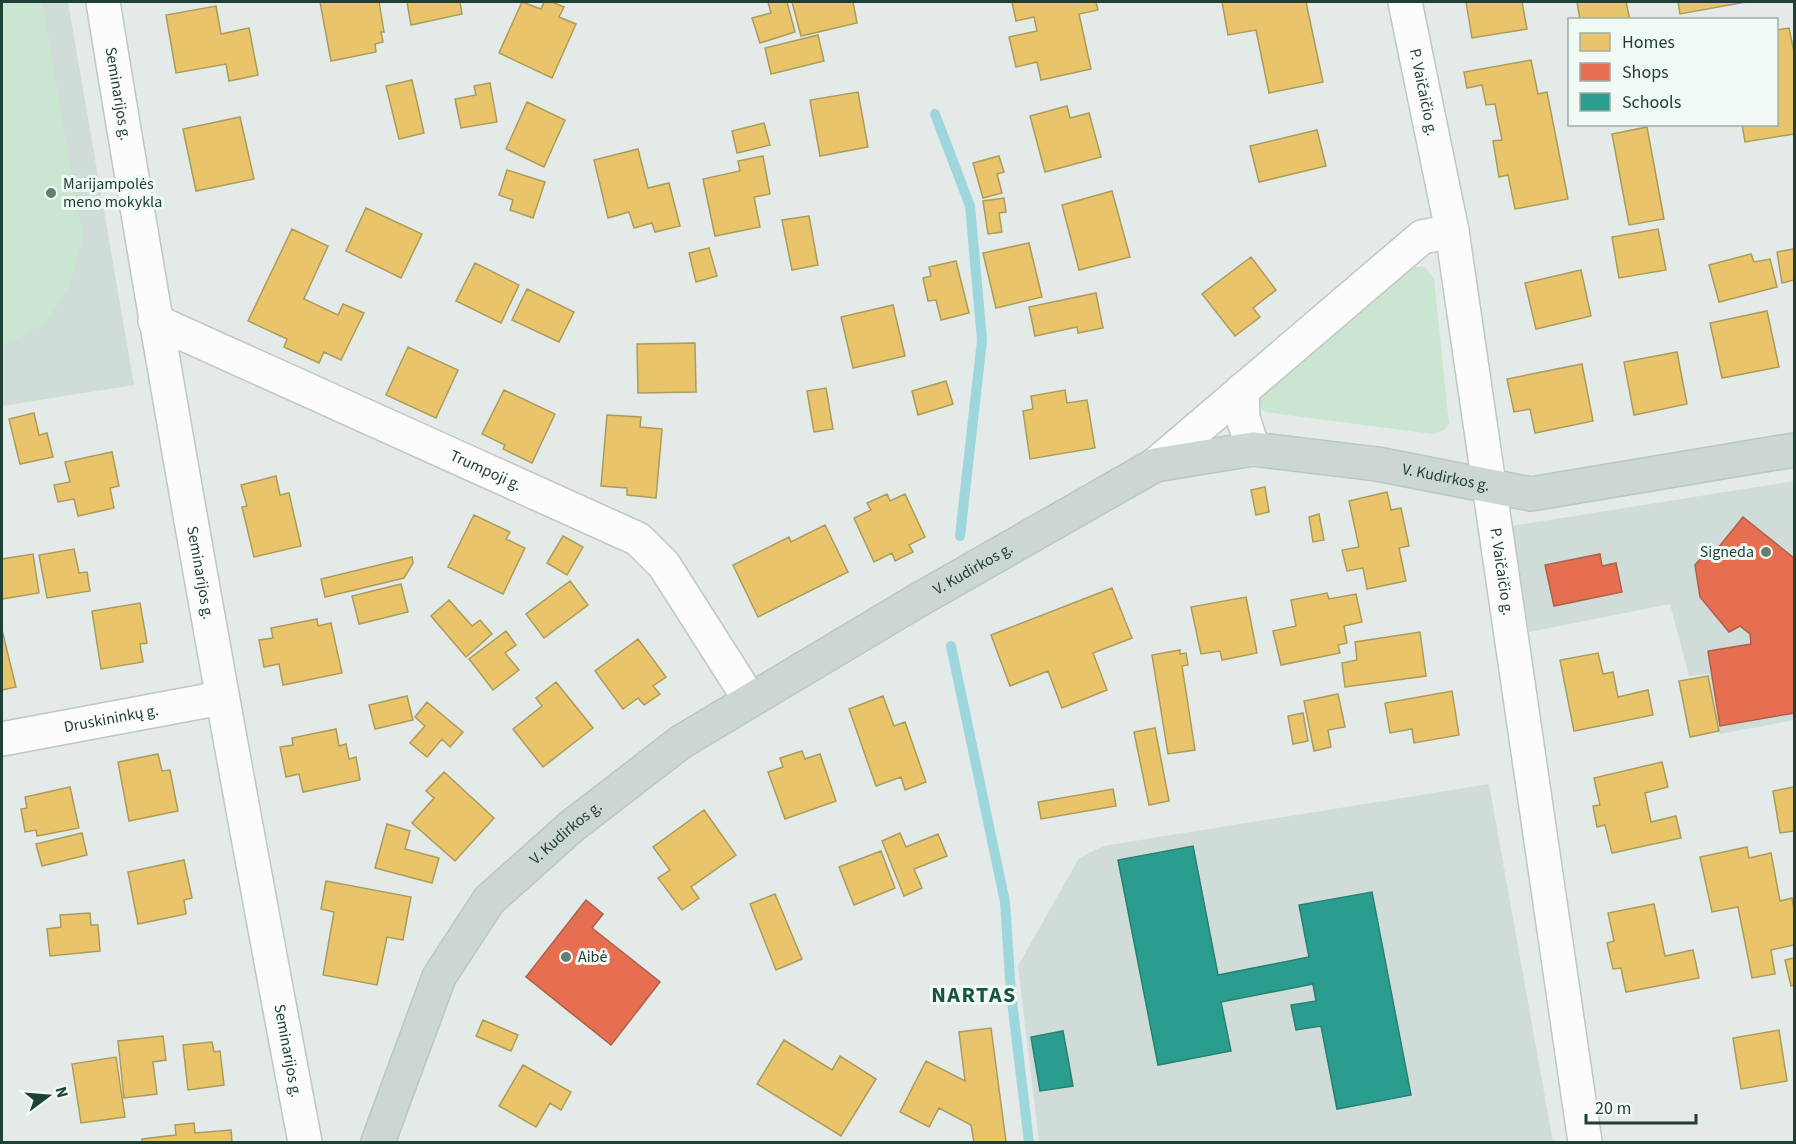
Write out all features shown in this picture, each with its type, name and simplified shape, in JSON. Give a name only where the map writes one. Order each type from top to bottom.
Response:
[{"type":"main road","name":"V. Kudirkos g.","points":[[378,1143],[439,977],[489,900],[572,826],[681,742],[915,602],[1001,555],[1155,465],[1253,449],[1377,464],[1531,494],[1794,450]]},
{"type":"street","name":"Seminarijos g.","points":[[104,2],[155,321],[221,698],[305,1143]]},
{"type":"street","name":"P. Vaičaičio g.","points":[[1405,2],[1452,231],[1585,1143]]},
{"type":"street","points":[[1155,465],[1422,237],[1452,231]]},
{"type":"street","name":"Trumpoji g.","points":[[155,321],[638,539],[664,565],[750,700]]},
{"type":"street","points":[[1242,390],[1243,418],[1253,449]]},
{"type":"street","name":"Druskininkų g.","points":[[2,739],[221,698]]},
{"type":"shaded area","name":"Marijampolės meno mokykla","points":[[2,2],[68,2],[134,385],[2,406]]},
{"type":"shaded area","points":[[1794,481],[1794,720],[1720,734],[1709,674],[1689,676],[1670,604],[1529,632],[1512,526]]},
{"type":"shaded area","points":[[1489,784],[1553,1142],[1039,1142],[1018,966],[1079,858],[1103,846]]},
{"type":"green space","points":[[2,2],[42,2],[83,238],[69,287],[46,322],[13,341],[2,344]]},
{"type":"green space","points":[[1425,267],[1434,279],[1449,424],[1444,430],[1433,434],[1265,412],[1259,405],[1260,393],[1401,271]]},
{"type":"building: Homes","points":[[320,2],[379,2],[384,32],[381,32],[383,42],[375,44],[376,52],[331,61]]},
{"type":"building: Homes","points":[[407,2],[460,2],[462,14],[411,25]]},
{"type":"building: Homes","points":[[522,2],[541,9],[544,2],[552,2],[564,7],[559,17],[576,24],[552,78],[499,53]]},
{"type":"building: Homes","points":[[768,2],[787,2],[795,32],[760,43],[752,18],[771,13]]},
{"type":"building: Homes","points":[[792,2],[853,2],[857,23],[801,36]]},
{"type":"building: Homes","points":[[1012,2],[1096,2],[1098,10],[1079,14],[1091,69],[1041,80],[1037,62],[1016,67],[1009,37],[1037,31],[1034,17],[1016,21]]},
{"type":"building: Homes","points":[[1222,2],[1306,2],[1323,82],[1269,93],[1256,30],[1228,35]]},
{"type":"building: Homes","points":[[1466,2],[1522,2],[1527,29],[1472,38]]},
{"type":"building: Homes","points":[[1577,2],[1626,2],[1630,18],[1580,18]]},
{"type":"building: Homes","points":[[1678,2],[1746,2],[1680,14]]},
{"type":"building: Homes","points":[[216,6],[221,34],[249,28],[258,75],[229,81],[226,64],[176,73],[166,15]]},
{"type":"building: Homes","points":[[1789,28],[1794,52],[1794,134],[1745,142],[1742,126],[1778,126],[1778,30]]},
{"type":"building: Homes","points":[[818,35],[824,61],[771,74],[765,48]]},
{"type":"building: Homes","points":[[1531,60],[1538,94],[1547,92],[1568,199],[1515,209],[1508,175],[1499,177],[1493,141],[1502,140],[1495,104],[1486,105],[1482,85],[1467,88],[1464,72]]},
{"type":"building: Homes","points":[[412,80],[424,133],[399,139],[386,86]]},
{"type":"building: Homes","points":[[490,83],[497,122],[461,128],[455,99],[476,95],[474,86]]},
{"type":"building: Homes","points":[[858,92],[868,147],[820,156],[810,100]]},
{"type":"building: Homes","points":[[527,102],[565,120],[544,167],[506,149]]},
{"type":"building: Homes","points":[[1067,106],[1070,118],[1089,113],[1101,157],[1045,172],[1030,116]]},
{"type":"building: Homes","points":[[240,117],[254,179],[196,191],[183,129]]},
{"type":"building: Homes","points":[[764,123],[770,145],[737,153],[732,131]]},
{"type":"building: Homes","points":[[1647,127],[1664,219],[1629,225],[1612,134]]},
{"type":"building: Homes","points":[[1317,130],[1326,166],[1259,182],[1250,146]]},
{"type":"building: Homes","points":[[638,149],[648,188],[669,183],[680,226],[655,232],[652,223],[634,228],[629,212],[608,218],[594,160]]},
{"type":"building: Homes","points":[[763,156],[770,194],[754,197],[760,227],[715,236],[703,179],[740,171],[738,161]]},
{"type":"building: Homes","points":[[999,156],[1004,172],[997,174],[1002,193],[983,198],[973,163]]},
{"type":"building: Homes","points":[[507,170],[545,182],[533,218],[510,210],[513,200],[499,195]]},
{"type":"building: Homes","points":[[1112,191],[1130,257],[1079,270],[1062,205]]},
{"type":"building: Homes","points":[[1004,198],[1006,212],[999,213],[1002,232],[988,234],[983,201]]},
{"type":"building: Homes","points":[[366,208],[422,234],[401,278],[346,251]]},
{"type":"building: Homes","points":[[809,216],[818,265],[792,270],[782,220]]},
{"type":"building: Homes","points":[[292,229],[328,246],[304,299],[338,315],[343,304],[364,313],[341,360],[324,352],[319,363],[284,347],[287,339],[248,321]]},
{"type":"building: Homes","points":[[1658,229],[1666,270],[1619,278],[1612,237]]},
{"type":"building: Homes","points":[[1029,243],[1042,297],[996,308],[983,253]]},
{"type":"building: Homes","points":[[709,248],[717,276],[696,282],[689,253]]},
{"type":"building: Homes","points":[[1794,249],[1794,280],[1782,283],[1777,252]]},
{"type":"building: Homes","points":[[1751,254],[1754,262],[1770,259],[1777,287],[1719,302],[1709,265]]},
{"type":"building: Homes","points":[[1251,257],[1276,290],[1253,308],[1260,317],[1235,336],[1202,294]]},
{"type":"building: Homes","points":[[956,261],[969,313],[941,320],[936,300],[928,301],[923,278],[931,276],[929,267]]},
{"type":"building: Homes","points":[[475,263],[519,285],[501,323],[456,301]]},
{"type":"building: Homes","points":[[1581,270],[1591,316],[1536,329],[1525,283]]},
{"type":"building: Homes","points":[[527,289],[574,312],[559,342],[512,320]]},
{"type":"building: Homes","points":[[1096,293],[1103,328],[1078,333],[1077,327],[1035,336],[1029,307]]},
{"type":"building: Homes","points":[[893,305],[905,356],[853,368],[841,317]]},
{"type":"building: Homes","points":[[1767,311],[1779,367],[1722,378],[1710,323]]},
{"type":"building: Homes","points":[[695,343],[696,392],[638,393],[637,344]]},
{"type":"building: Homes","points":[[408,347],[458,370],[436,418],[386,395]]},
{"type":"building: Homes","points":[[1677,352],[1687,404],[1634,415],[1624,362]]},
{"type":"building: Homes","points":[[1582,364],[1593,421],[1535,433],[1530,409],[1514,412],[1507,379]]},
{"type":"building: Homes","points":[[946,381],[953,404],[918,415],[912,391]]},
{"type":"building: Homes","points":[[826,388],[833,429],[814,432],[807,391]]},
{"type":"building: Homes","points":[[504,390],[555,414],[532,463],[503,449],[505,445],[482,434]]},
{"type":"building: Homes","points":[[1065,390],[1067,403],[1087,400],[1095,448],[1030,459],[1023,411],[1033,409],[1031,396]]},
{"type":"building: Homes","points":[[34,413],[39,435],[47,433],[53,457],[20,464],[9,419]]},
{"type":"building: Homes","points":[[607,415],[641,417],[640,427],[662,429],[656,498],[627,495],[627,488],[601,486]]},
{"type":"building: Homes","points":[[112,452],[119,486],[110,488],[114,508],[78,516],[74,499],[58,502],[54,485],[70,482],[65,462]]},
{"type":"building: Homes","points":[[276,476],[280,495],[289,493],[301,546],[254,557],[242,507],[247,506],[241,485]]},
{"type":"building: Homes","points":[[1265,487],[1269,512],[1256,515],[1251,490]]},
{"type":"building: Homes","points":[[1387,492],[1391,510],[1401,508],[1409,546],[1399,548],[1406,581],[1367,589],[1363,568],[1347,571],[1342,550],[1359,547],[1349,501]]},
{"type":"building: Homes","points":[[887,494],[890,501],[905,494],[925,537],[909,545],[913,552],[895,561],[892,553],[874,562],[854,518],[871,510],[867,503]]},
{"type":"building: Homes","points":[[1319,514],[1324,540],[1313,542],[1309,517]]},
{"type":"building: Homes","points":[[474,515],[510,532],[506,539],[525,548],[503,594],[448,567]]},
{"type":"building: Homes","points":[[825,525],[848,572],[758,617],[733,565],[789,537],[791,542]]},
{"type":"building: Homes","points":[[563,536],[583,547],[567,575],[547,563]]},
{"type":"building: Homes","points":[[74,549],[79,573],[87,572],[90,591],[47,598],[39,555]]},
{"type":"building: Homes","points":[[33,554],[39,593],[2,599],[2,559]]},
{"type":"building: Homes","points":[[412,557],[413,563],[404,578],[325,597],[321,579]]},
{"type":"building: Homes","points":[[570,581],[588,605],[544,638],[526,614]]},
{"type":"building: Homes","points":[[401,584],[408,612],[359,624],[352,596]]},
{"type":"building: Homes","points":[[1112,588],[1132,638],[1093,653],[1107,690],[1062,708],[1048,671],[1010,686],[991,635]]},
{"type":"building: Homes","points":[[1327,593],[1329,599],[1356,594],[1362,622],[1344,626],[1347,643],[1338,645],[1340,653],[1281,665],[1273,631],[1296,626],[1291,600]]},
{"type":"building: Homes","points":[[1246,597],[1257,653],[1222,660],[1220,651],[1201,654],[1191,607]]},
{"type":"building: Homes","points":[[449,600],[472,626],[480,620],[492,634],[466,657],[431,616]]},
{"type":"building: Homes","points":[[140,603],[147,643],[140,644],[143,662],[101,669],[92,611]]},
{"type":"building: Homes","points":[[317,619],[318,626],[331,623],[342,673],[283,685],[279,664],[264,667],[259,640],[273,638],[271,628]]},
{"type":"building: Homes","points":[[2,630],[16,687],[2,690]]},
{"type":"building: Homes","points":[[506,631],[516,645],[505,653],[519,670],[493,690],[469,659]]},
{"type":"building: Homes","points":[[1420,632],[1426,676],[1345,687],[1342,663],[1357,660],[1355,642]]},
{"type":"building: Homes","points":[[638,639],[666,677],[653,686],[660,694],[644,705],[638,698],[623,709],[595,671]]},
{"type":"building: Homes","points":[[1180,650],[1180,654],[1186,653],[1188,665],[1182,666],[1195,750],[1168,754],[1152,655]]},
{"type":"building: Homes","points":[[1598,653],[1603,674],[1613,672],[1618,697],[1648,690],[1653,715],[1574,731],[1560,660]]},
{"type":"building: Homes","points":[[1708,676],[1719,731],[1690,737],[1679,681]]},
{"type":"building: Homes","points":[[556,682],[593,728],[543,767],[513,729],[542,706],[536,698]]},
{"type":"building: Homes","points":[[1452,691],[1459,735],[1414,743],[1412,729],[1390,733],[1385,703]]},
{"type":"building: Homes","points":[[1338,694],[1345,727],[1328,730],[1331,747],[1314,751],[1304,701]]},
{"type":"building: Homes","points":[[407,696],[413,720],[375,729],[369,705]]},
{"type":"building: Homes","points":[[883,696],[894,726],[905,722],[926,782],[905,790],[901,777],[876,786],[849,709]]},
{"type":"building: Homes","points":[[427,702],[463,732],[450,747],[442,739],[427,757],[410,743],[425,726],[415,717]]},
{"type":"building: Homes","points":[[1303,713],[1308,741],[1293,744],[1288,716]]},
{"type":"building: Homes","points":[[1155,728],[1169,801],[1149,805],[1134,732]]},
{"type":"building: Homes","points":[[336,729],[339,746],[346,744],[349,759],[356,757],[360,780],[303,792],[299,774],[286,777],[280,747],[293,745],[292,738]]},
{"type":"building: Homes","points":[[802,751],[805,759],[820,754],[836,801],[785,819],[768,772],[783,767],[780,758]]},
{"type":"building: Homes","points":[[158,754],[162,771],[170,770],[178,811],[129,821],[118,762]]},
{"type":"building: Homes","points":[[1662,762],[1668,787],[1645,793],[1651,822],[1676,816],[1681,838],[1612,853],[1605,825],[1597,827],[1593,806],[1600,805],[1594,778]]},
{"type":"building: Homes","points":[[444,772],[494,818],[455,861],[412,823],[434,798],[426,791]]},
{"type":"building: Homes","points":[[70,787],[79,828],[37,836],[36,830],[25,832],[21,809],[27,808],[25,797]]},
{"type":"building: Homes","points":[[1794,787],[1794,831],[1780,833],[1773,791]]},
{"type":"building: Homes","points":[[1113,789],[1116,806],[1041,819],[1038,802]]},
{"type":"building: Homes","points":[[704,810],[736,855],[691,887],[699,898],[682,910],[658,878],[670,870],[653,847]]},
{"type":"building: Homes","points":[[387,824],[410,831],[405,849],[439,858],[432,883],[375,868]]},
{"type":"building: Homes","points":[[82,833],[87,855],[42,866],[36,844]]},
{"type":"building: Homes","points":[[900,833],[906,847],[938,834],[947,856],[914,869],[922,888],[904,896],[882,841]]},
{"type":"building: Homes","points":[[1747,847],[1749,858],[1771,853],[1780,901],[1792,898],[1794,909],[1794,945],[1771,950],[1775,974],[1752,978],[1738,907],[1712,912],[1700,857]]},
{"type":"building: Homes","points":[[881,851],[895,888],[854,905],[839,867]]},
{"type":"building: Homes","points":[[184,860],[192,898],[184,900],[186,914],[138,924],[128,872]]},
{"type":"building: Homes","points":[[326,881],[411,897],[403,940],[387,937],[377,985],[323,975],[334,912],[321,909]]},
{"type":"building: Homes","points":[[775,894],[802,959],[776,970],[750,904]]},
{"type":"building: Homes","points":[[1654,904],[1665,956],[1693,950],[1699,978],[1626,992],[1621,968],[1613,969],[1607,943],[1614,941],[1608,913]]},
{"type":"building: Homes","points":[[90,913],[91,925],[98,925],[100,951],[50,956],[47,929],[61,927],[60,915]]},
{"type":"building: Homes","points":[[1794,958],[1794,985],[1791,986],[1785,960]]},
{"type":"building: Homes","points":[[483,1020],[518,1035],[511,1051],[476,1036]]},
{"type":"building: Homes","points":[[991,1028],[1006,1142],[974,1142],[971,1125],[939,1108],[929,1127],[900,1112],[926,1061],[965,1081],[959,1032]]},
{"type":"building: Homes","points":[[1779,1030],[1787,1081],[1741,1089],[1733,1038]]},
{"type":"building: Homes","points":[[163,1036],[166,1060],[153,1062],[157,1094],[124,1098],[118,1041]]},
{"type":"building: Homes","points":[[784,1040],[832,1070],[840,1056],[876,1079],[841,1136],[757,1084]]},
{"type":"building: Homes","points":[[212,1042],[214,1052],[220,1051],[224,1085],[188,1090],[183,1045]]},
{"type":"building: Homes","points":[[116,1057],[125,1117],[81,1123],[72,1064]]},
{"type":"building: Homes","points":[[523,1065],[571,1092],[561,1110],[550,1103],[536,1127],[499,1106]]},
{"type":"building: Homes","points":[[194,1123],[195,1133],[231,1130],[232,1142],[142,1142],[142,1139],[176,1135],[175,1125]]},
{"type":"building: Shops","points":[[1743,517],[1794,558],[1794,713],[1720,726],[1708,651],[1751,644],[1750,634],[1740,626],[1729,632],[1700,597],[1695,565],[1703,556],[1714,553]]},
{"type":"building: Shops","points":[[1600,554],[1602,566],[1616,563],[1622,592],[1554,606],[1545,565]]},
{"type":"building: Shops","points":[[586,900],[603,914],[592,928],[660,982],[611,1045],[526,977]]},
{"type":"building: Schools","points":[[1193,846],[1218,975],[1309,957],[1299,905],[1372,892],[1411,1095],[1337,1109],[1321,1026],[1296,1030],[1291,1005],[1316,1001],[1313,984],[1221,1002],[1231,1051],[1158,1065],[1118,860]]},
{"type":"building: Schools","points":[[1063,1031],[1073,1086],[1040,1091],[1031,1037]]},
{"type":"waterway","points":[[935,114],[970,206],[982,340],[960,536]]},
{"type":"waterway","points":[[951,646],[1005,902],[1011,993],[1029,1142]]},
{"type":"place","name":"Marijampolės meno mokykla","points":[[51,193]]},
{"type":"place","name":"Signeda","points":[[1766,552]]},
{"type":"place","name":"Aibė","points":[[566,957]]},
{"type":"district","name":"NARTAS","points":[[974,995]]}]
